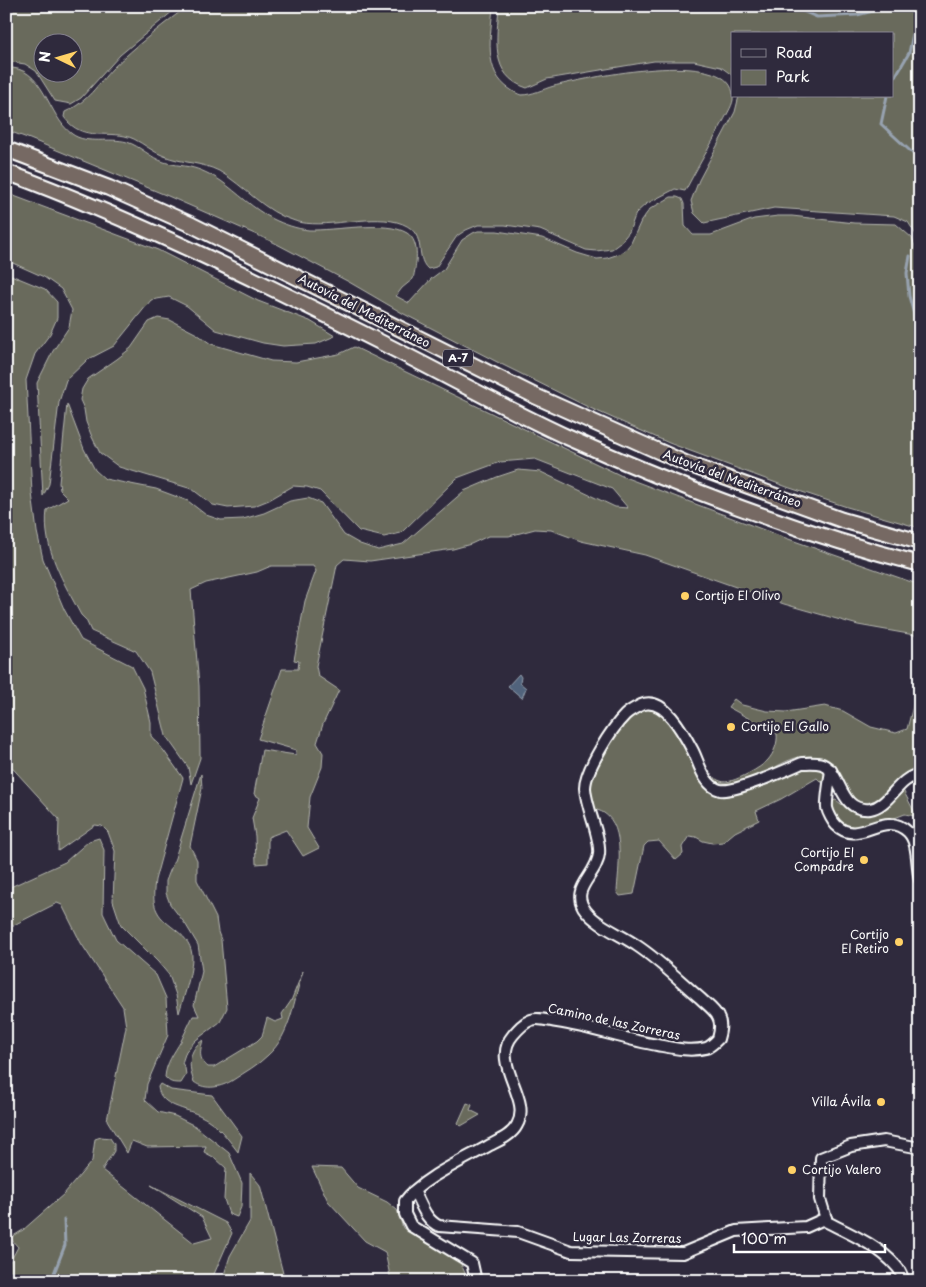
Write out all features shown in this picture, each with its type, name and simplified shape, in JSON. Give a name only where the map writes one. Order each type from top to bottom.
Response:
[{"type":"highway","name":"Autovía del Mediterráneo","points":[[6,149],[109,188],[192,224],[535,396],[685,464],[842,520],[920,542]]},
{"type":"highway","name":"Autovía del Mediterráneo","points":[[6,172],[78,199],[262,282],[566,436],[676,483],[780,522],[847,544],[920,564]]},
{"type":"street","name":"Camino de las Zorreras","points":[[414,1190],[455,1164],[509,1134],[518,1125],[521,1111],[509,1074],[506,1054],[510,1038],[519,1027],[533,1019],[578,1025],[611,1035],[683,1050],[708,1048],[718,1039],[721,1029],[718,1017],[710,1008],[663,966],[637,946],[593,918],[580,903],[579,893],[597,864],[600,853],[587,804],[585,786],[588,776],[606,741],[626,714],[643,704],[652,703],[661,707],[669,714],[693,750],[706,778],[713,787],[721,790],[735,789],[802,763],[822,764],[831,770]]},
{"type":"street","points":[[831,770],[844,796],[851,804],[857,808],[870,809],[880,805],[911,776],[920,774]]},
{"type":"street","points":[[831,770],[827,809],[834,823],[842,830],[850,833],[864,831],[879,824],[900,827],[908,832],[914,843],[920,880]]},
{"type":"street","points":[[904,1281],[898,1268],[881,1252],[855,1235],[827,1222],[820,1199],[821,1158],[851,1146],[884,1141],[920,1148]]},
{"type":"street","points":[[414,1190],[405,1201],[405,1214],[411,1226],[472,1263],[476,1281]]},
{"type":"street","name":"Lugar Las Zorreras","points":[[414,1190],[428,1218],[432,1223],[439,1226],[518,1232],[571,1251],[683,1253],[736,1231],[806,1227],[826,1218]]},
{"type":"green space","points":[[6,6],[179,6],[120,55],[81,98],[71,104],[55,101],[43,82],[82,82],[82,32],[32,32],[32,68],[25,64],[6,61]]},
{"type":"green space","points":[[188,6],[493,6],[490,41],[492,63],[502,82],[520,95],[570,82],[625,72],[687,69],[712,73],[728,83],[733,100],[730,109],[685,191],[675,189],[646,204],[636,213],[629,232],[612,249],[586,250],[540,230],[505,225],[478,225],[457,236],[436,267],[428,269],[421,257],[417,237],[414,231],[407,226],[385,220],[319,224],[295,221],[274,212],[228,177],[212,168],[164,156],[125,136],[88,133],[71,125],[64,117],[65,112],[92,93],[113,68],[149,36]]},
{"type":"green space","points":[[499,6],[920,6],[920,241],[908,222],[894,216],[774,208],[704,223],[694,213],[691,201],[699,180],[735,112],[738,98],[894,98],[894,32],[731,32],[731,74],[721,67],[694,61],[654,61],[547,79],[527,88],[506,75],[498,54]]},
{"type":"green space","points":[[6,68],[19,69],[32,78],[32,82],[37,83],[56,116],[72,134],[85,139],[127,142],[164,162],[190,167],[210,174],[259,211],[281,223],[309,230],[359,227],[398,229],[411,237],[416,248],[413,279],[396,296],[409,303],[432,278],[444,269],[462,240],[473,233],[478,231],[497,231],[542,238],[577,253],[597,259],[607,258],[619,254],[626,249],[631,243],[641,221],[650,209],[671,197],[682,199],[685,226],[693,235],[711,235],[754,219],[778,216],[854,223],[896,224],[912,238],[920,261],[920,528],[787,487],[669,443],[590,408],[501,364],[404,314],[349,282],[273,242],[168,196],[6,130]]},
{"type":"green space","points":[[6,193],[158,250],[258,301],[310,321],[335,336],[316,344],[283,346],[263,343],[216,330],[187,306],[169,297],[151,300],[114,346],[87,360],[66,380],[59,402],[49,484],[43,496],[37,383],[53,351],[69,327],[72,310],[61,289],[44,277],[6,260]]},
{"type":"green space","points":[[6,273],[45,289],[57,302],[57,318],[50,334],[35,354],[26,380],[32,493],[43,559],[64,609],[81,640],[132,666],[143,688],[151,722],[151,736],[183,778],[155,880],[154,896],[155,907],[161,917],[183,937],[191,950],[190,973],[179,1013],[176,995],[169,975],[121,925],[113,901],[115,851],[108,832],[102,826],[95,825],[58,851],[59,819],[6,761]]},
{"type":"green space","points":[[158,318],[170,320],[197,334],[211,344],[271,361],[296,362],[339,354],[354,347],[624,477],[780,536],[920,585],[920,636],[858,625],[784,604],[645,555],[581,541],[551,530],[535,529],[509,536],[488,536],[471,544],[453,549],[370,561],[344,559],[337,565],[316,666],[318,676],[339,690],[323,724],[317,743],[323,753],[322,767],[310,797],[307,828],[319,848],[303,856],[286,830],[268,837],[268,863],[256,864],[252,818],[260,798],[254,794],[262,750],[296,755],[296,750],[258,739],[282,669],[298,669],[299,661],[294,660],[305,601],[316,571],[313,566],[271,566],[257,572],[206,583],[191,590],[199,686],[200,758],[191,784],[188,767],[166,736],[150,672],[136,651],[91,631],[68,590],[51,551],[46,524],[47,510],[68,498],[60,490],[59,483],[67,404],[84,449],[95,470],[105,479],[156,489],[188,501],[206,515],[221,520],[243,519],[264,513],[290,501],[308,498],[321,503],[344,535],[360,544],[378,550],[403,544],[464,491],[518,470],[541,472],[615,507],[628,508],[612,489],[535,459],[500,462],[457,478],[401,533],[384,537],[359,531],[320,491],[307,487],[293,486],[269,500],[254,506],[228,508],[213,505],[192,489],[119,467],[100,453],[92,437],[80,400],[82,389],[88,379],[131,348],[149,322]]},
{"type":"green space","points":[[920,679],[920,769],[911,771],[903,776],[873,803],[859,803],[853,799],[845,789],[835,765],[827,760],[813,756],[791,760],[754,779],[735,784],[716,782],[708,773],[723,782],[736,779],[765,763],[775,748],[777,734],[728,707],[734,699],[742,705],[767,711],[786,712],[825,706],[843,711],[871,727],[896,733],[907,729]]},
{"type":"green space","points":[[644,709],[659,711],[711,791],[801,768],[823,770],[827,776],[827,781],[821,782],[817,778],[756,811],[759,820],[735,832],[723,842],[712,843],[689,836],[682,847],[683,854],[676,860],[659,841],[648,842],[644,846],[634,894],[620,896],[617,892],[619,850],[615,828],[611,820],[604,813],[593,809],[589,784],[614,734],[627,719]]},
{"type":"green space","points":[[201,774],[202,788],[190,846],[197,860],[197,880],[216,918],[221,940],[227,1008],[220,1022],[196,1040],[186,1051],[182,1063],[186,1075],[181,1083],[176,1083],[170,1082],[165,1077],[167,1067],[193,1016],[199,1016],[194,1005],[202,971],[198,945],[170,904],[166,893],[166,881]]},
{"type":"green space","points":[[903,790],[915,816],[905,814],[853,830],[837,820],[833,812],[832,801],[836,800],[850,811],[867,815],[885,806]]},
{"type":"green space","points":[[99,838],[104,850],[103,913],[116,940],[156,975],[166,998],[168,1035],[147,1084],[145,1100],[158,1112],[175,1116],[195,1126],[229,1153],[242,1183],[241,1207],[237,1217],[229,1214],[224,1199],[226,1168],[215,1158],[204,1152],[206,1146],[147,1147],[132,1141],[127,1153],[107,1120],[126,1027],[123,1007],[81,943],[62,905],[57,903],[6,929],[6,889],[65,862],[89,841]]},
{"type":"green space","points":[[303,971],[291,1016],[276,1047],[260,1062],[224,1085],[209,1087],[194,1082],[190,1064],[192,1053],[198,1044],[203,1040],[201,1058],[208,1067],[214,1067],[257,1041],[262,1036],[267,1018],[275,1022],[283,1019],[282,1014],[291,1001]]},
{"type":"green space","points":[[160,1084],[171,1090],[212,1095],[242,1136],[238,1152],[222,1132],[207,1119],[175,1106],[164,1099],[158,1087]]},
{"type":"green space","points":[[467,1103],[472,1105],[470,1110],[480,1115],[461,1126],[458,1123]]},
{"type":"green space","points":[[101,1137],[110,1138],[114,1144],[114,1151],[102,1170],[194,1243],[212,1238],[202,1217],[151,1185],[226,1223],[232,1233],[211,1281],[6,1281],[6,1269],[18,1247],[10,1238],[23,1230],[64,1194],[92,1161],[95,1139]]},
{"type":"green space","points":[[312,1167],[341,1168],[358,1188],[387,1202],[397,1210],[403,1228],[460,1262],[467,1281],[386,1281],[390,1276],[385,1252],[365,1241],[328,1201]]},
{"type":"green space","points":[[250,1173],[260,1185],[285,1281],[222,1281],[230,1256],[250,1221]]},
{"type":"water","points":[[519,674],[521,677],[520,683],[526,688],[522,698],[508,686]]},
{"type":"waterway","points":[[791,6],[817,17],[857,15],[893,6]]},
{"type":"waterway","points":[[894,79],[909,53],[916,19],[910,10],[903,6]]},
{"type":"waterway","points":[[887,98],[881,124],[920,160]]},
{"type":"waterway","points":[[910,256],[907,273],[909,296],[919,344],[920,375]]},
{"type":"waterway","points":[[51,1281],[65,1245],[64,1220]]},
{"type":"place","name":"Cortijo El Olivo","points":[[685,596]]},
{"type":"place","name":"Cortijo El Gallo","points":[[731,727]]},
{"type":"place","name":"Cortijo El Compadre","points":[[864,860]]},
{"type":"place","name":"Cortijo El Retiro","points":[[899,942]]},
{"type":"place","name":"Villa Ávila","points":[[881,1102]]},
{"type":"place","name":"Cortijo Valero","points":[[792,1170]]}]
